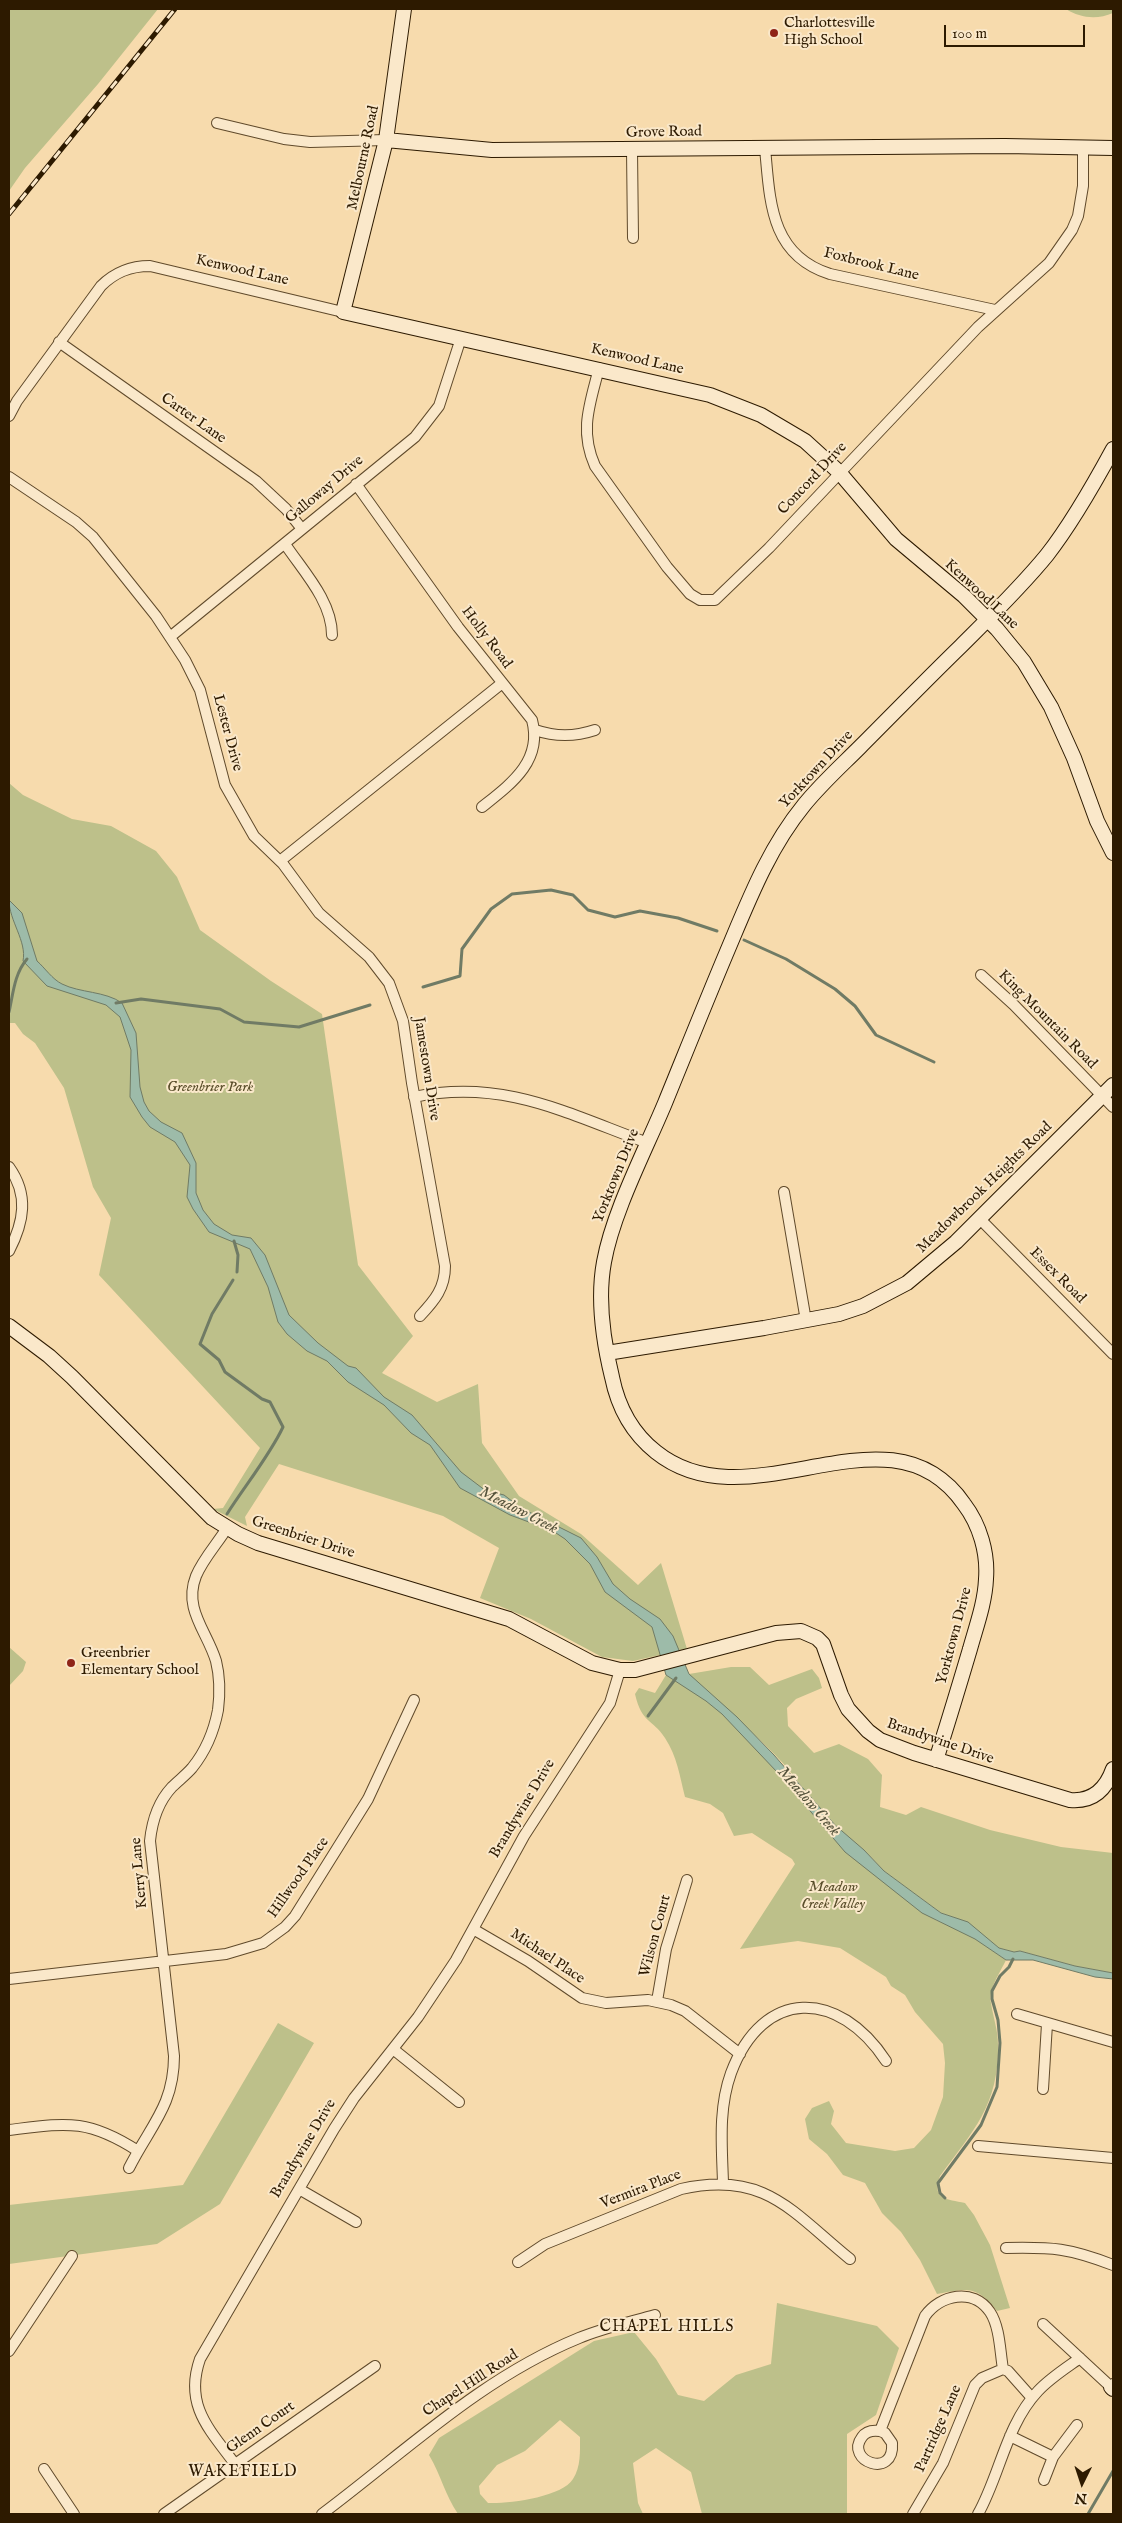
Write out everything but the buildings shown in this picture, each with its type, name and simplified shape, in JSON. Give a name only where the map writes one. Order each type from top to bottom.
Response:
[{"type":"street","name":"Melbourne Road","points":[[342,312],[386,140],[404,9]]},
{"type":"street","name":"Grove Road","points":[[218,123],[258,134],[301,141],[341,143],[386,140],[492,150],[1113,148]]},
{"type":"street","name":"Foxbrook Lane","points":[[765,148],[776,225],[791,249],[809,264],[833,274],[995,310]]},
{"type":"street","name":"Concord Drive","points":[[600,368],[586,421],[587,442],[596,466],[667,567],[690,594],[700,600],[708,601],[720,597],[995,310],[1049,263],[1072,230],[1081,201],[1083,148]]},
{"type":"street","points":[[632,150],[632,238]]},
{"type":"street","name":"Kenwood Lane","points":[[9,416],[59,342],[109,278],[126,269],[139,266],[150,266],[342,312],[688,388],[734,402],[784,427],[804,441],[839,472],[896,539],[988,619],[1024,662],[1051,707],[1074,758],[1097,821],[1113,853]]},
{"type":"street","name":"Galloway Drive","points":[[170,637],[408,443],[428,422],[446,391],[461,338]]},
{"type":"street","name":"Carter Lane","points":[[59,342],[256,481],[286,509],[302,529]]},
{"type":"street","name":"Yorktown Drive","points":[[936,1760],[978,1619],[986,1583],[986,1564],[981,1538],[967,1507],[947,1484],[924,1469],[910,1463],[882,1459],[846,1461],[766,1476],[744,1478],[705,1476],[680,1467],[653,1450],[629,1423],[615,1390],[607,1353],[601,1306],[604,1261],[610,1237],[648,1143],[739,923],[774,848],[796,815],[827,779],[988,619],[1049,553],[1113,448]]},
{"type":"street","name":"Lester Drive","points":[[9,477],[64,514],[93,537],[170,637],[200,690],[225,785],[254,836],[280,861]]},
{"type":"street","name":"Holly Road","points":[[356,484],[458,627],[501,684],[527,712],[535,730]]},
{"type":"street","points":[[285,544],[326,605],[332,624],[332,635]]},
{"type":"street","points":[[280,861],[501,684]]},
{"type":"street","points":[[482,807],[523,771],[532,752],[535,730],[560,736],[573,736],[595,730]]},
{"type":"street","name":"Jamestown Drive","points":[[280,861],[319,914],[369,957],[390,984],[403,1021],[414,1097],[445,1266],[443,1286],[420,1316]]},
{"type":"street","name":"King Mountain Road","points":[[981,975],[1014,1005],[1113,1107]]},
{"type":"street","name":"Meadowbrook Heights Road","points":[[607,1353],[806,1321],[863,1306],[893,1292],[929,1267],[980,1219],[1038,1158],[1113,1085]]},
{"type":"street","points":[[414,1097],[466,1091],[519,1097],[566,1110],[648,1143]]},
{"type":"street","points":[[9,1167],[18,1181],[23,1204],[18,1233],[9,1251]]},
{"type":"street","points":[[784,1192],[806,1321]]},
{"type":"street","name":"Essex Road","points":[[980,1219],[1113,1354]]},
{"type":"street","name":"Greenbrier Drive","points":[[9,1326],[49,1356],[72,1377],[198,1506],[227,1528],[258,1543],[509,1619],[592,1663],[620,1670]]},
{"type":"street","name":"Kerry Lane","points":[[129,2168],[166,2106],[174,2072],[150,1841],[151,1828],[159,1806],[169,1790],[190,1770],[200,1756],[214,1726],[220,1692],[219,1677],[211,1648],[195,1616],[192,1598],[200,1567],[227,1528]]},
{"type":"street","name":"Brandywine Drive","points":[[235,2464],[200,2416],[194,2394],[196,2370],[200,2359],[344,2114],[436,1992],[524,1836],[610,1703],[620,1670],[640,1669],[776,1633],[794,1631],[808,1633],[817,1638],[827,1651],[840,1695],[857,1721],[880,1740],[936,1760],[1075,1801],[1091,1797],[1099,1792],[1110,1780],[1113,1768]]},
{"type":"street","name":"Hillwood Place","points":[[9,1979],[238,1952],[263,1943],[285,1927],[295,1916],[352,1828],[368,1799],[414,1700]]},
{"type":"street","name":"Wilson Court","points":[[657,2001],[666,1949],[687,1880]]},
{"type":"street","name":"Michael Place","points":[[473,1929],[528,1961],[582,1998],[606,2003],[632,2000],[657,2001],[687,2012],[740,2054]]},
{"type":"street","points":[[723,2183],[722,2126],[724,2105],[732,2072],[740,2054],[756,2030],[765,2022],[784,2012],[811,2007],[827,2011],[847,2021],[870,2040],[886,2061]]},
{"type":"street","points":[[1017,2014],[1113,2042]]},
{"type":"street","points":[[1043,2088],[1047,2024]]},
{"type":"street","points":[[393,2049],[459,2102]]},
{"type":"street","points":[[9,2130],[58,2124],[84,2126],[114,2136],[138,2151]]},
{"type":"street","points":[[978,2146],[1113,2158]]},
{"type":"street","name":"Vermira Place","points":[[518,2262],[546,2244],[682,2189],[700,2184],[723,2183],[739,2185],[773,2196],[792,2208],[850,2260]]},
{"type":"street","points":[[299,2189],[356,2222]]},
{"type":"street","points":[[1006,2248],[1060,2248],[1078,2251],[1113,2265]]},
{"type":"street","points":[[9,2351],[72,2256]]},
{"type":"street","points":[[880,2431],[925,2316],[936,2304],[945,2299],[960,2296],[970,2297],[990,2312],[994,2321],[1003,2369],[1008,2371],[1032,2398]]},
{"type":"street","name":"Chapel Hill Road","points":[[322,2514],[435,2424],[510,2373],[579,2338],[656,2315]]},
{"type":"street","points":[[1043,2324],[1112,2386]]},
{"type":"street","points":[[978,2514],[994,2483],[1010,2436],[1032,2398],[1047,2383],[1080,2358]]},
{"type":"street","name":"Glenn Court","points":[[164,2514],[375,2366]]},
{"type":"street","name":"Partridge Lane","points":[[913,2514],[943,2463],[975,2385],[982,2378],[1003,2369]]},
{"type":"street","points":[[1044,2480],[1053,2457],[1077,2425]]},
{"type":"street","points":[[1010,2436],[1053,2457]]},
{"type":"street","points":[[44,2469],[74,2514]]},
{"type":"green space","points":[[9,9],[158,9],[98,84],[25,168],[9,191]]},
{"type":"green space","points":[[1066,9],[1113,9],[1113,13],[1101,17],[1089,17]]},
{"type":"green space","name":"Greenbrier Park","points":[[9,783],[23,795],[72,819],[111,826],[156,851],[177,877],[200,930],[271,981],[322,1014],[358,1265],[413,1336],[382,1373],[437,1402],[478,1384],[482,1443],[519,1496],[581,1534],[638,1585],[661,1563],[687,1649],[633,1661],[602,1657],[531,1619],[480,1598],[499,1548],[443,1516],[279,1464],[245,1517],[247,1526],[213,1509],[223,1508],[260,1448],[99,1275],[111,1218],[93,1187],[64,1088],[35,1043],[23,1034],[15,1023],[9,1023]]},
{"type":"green space","points":[[9,1647],[26,1662],[23,1671],[9,1686]]},
{"type":"green space","name":"Meadow Creek Valley","points":[[731,1667],[750,1667],[769,1685],[812,1669],[819,1678],[822,1688],[796,1699],[787,1708],[788,1726],[814,1753],[839,1744],[868,1759],[882,1775],[880,1807],[906,1815],[921,1807],[990,1830],[1061,1847],[1113,1853],[1113,1973],[1075,1966],[1020,1951],[1014,1952],[999,1948],[955,1918],[941,1913],[884,1871],[864,1850],[852,1849],[936,1920],[981,1939],[980,1942],[1006,1960],[991,1992],[998,2039],[997,2066],[989,2101],[973,2131],[940,2176],[938,2190],[942,2197],[965,2203],[974,2215],[990,2245],[1010,2308],[997,2311],[983,2297],[971,2290],[956,2290],[937,2294],[920,2260],[901,2232],[882,2213],[865,2183],[843,2175],[827,2154],[809,2139],[805,2119],[812,2108],[829,2101],[834,2111],[831,2124],[846,2143],[895,2151],[914,2148],[931,2130],[943,2097],[945,2063],[943,2044],[915,2012],[905,1995],[891,1986],[886,1977],[840,1948],[798,1941],[740,1949],[795,1864],[792,1859],[752,1833],[734,1836],[723,1813],[710,1804],[685,1797],[678,1767],[669,1745],[660,1732],[644,1716],[635,1694],[639,1688],[655,1693],[666,1675],[680,1682],[727,1715],[808,1796],[783,1763],[689,1674]]},
{"type":"green space","points":[[278,2023],[314,2043],[220,2204],[157,2244],[9,2264],[9,2205],[183,2185]]},
{"type":"green space","points":[[777,2303],[877,2326],[899,2348],[876,2415],[847,2434],[847,2514],[702,2514],[691,2472],[656,2448],[633,2463],[638,2503],[643,2514],[458,2514],[429,2455],[439,2438],[594,2341],[634,2332],[656,2359],[678,2395],[704,2401],[736,2375],[771,2364]],"holes":[[[560,2420],[580,2437],[580,2459],[576,2474],[567,2485],[547,2495],[521,2501],[488,2503],[480,2494],[479,2486],[497,2465],[525,2451]]]},
{"type":"water","name":"Meadow Creek","points":[[9,900],[22,913],[37,961],[58,982],[69,987],[108,996],[122,1003],[136,1033],[140,1087],[144,1102],[149,1111],[161,1122],[182,1133],[196,1163],[196,1193],[203,1210],[214,1224],[232,1235],[251,1238],[265,1255],[289,1315],[318,1343],[348,1366],[356,1368],[384,1397],[412,1415],[461,1472],[490,1494],[504,1495],[521,1508],[581,1538],[597,1557],[613,1584],[630,1599],[660,1619],[673,1636],[689,1674],[737,1717],[774,1755],[835,1825],[864,1850],[884,1871],[941,1913],[968,1922],[999,1948],[1014,1952],[1020,1951],[1075,1966],[1113,1973],[1113,1979],[1095,1977],[1033,1960],[1006,1960],[975,1939],[922,1913],[845,1852],[777,1772],[722,1714],[706,1701],[666,1675],[652,1627],[605,1592],[590,1564],[565,1539],[553,1531],[510,1515],[460,1488],[430,1445],[411,1433],[384,1405],[348,1382],[327,1361],[307,1351],[287,1334],[278,1322],[268,1287],[250,1249],[209,1232],[187,1197],[190,1165],[175,1142],[150,1127],[130,1097],[131,1050],[120,1017],[106,1005],[47,986],[23,961],[24,953]]},
{"type":"waterway","points":[[423,987],[460,976],[462,949],[491,909],[512,894],[551,890],[573,895],[588,910],[615,917],[640,911],[678,918],[717,931]]},
{"type":"waterway","points":[[744,940],[786,959],[835,989],[855,1006],[876,1035],[934,1062]]},
{"type":"waterway","points":[[9,1012],[19,971],[27,959]]},
{"type":"waterway","points":[[116,1003],[141,999],[220,1009],[244,1022],[299,1027],[370,1005]]},
{"type":"waterway","points":[[234,1241],[238,1255],[237,1272]]},
{"type":"waterway","points":[[227,1514],[264,1460],[283,1427],[270,1402],[262,1399],[225,1372],[219,1360],[200,1344],[212,1314],[233,1280]]},
{"type":"waterway","points":[[648,1716],[676,1678]]},
{"type":"waterway","points":[[945,2198],[940,2193],[938,2183],[981,2125],[997,2087],[1000,2043],[998,2020],[992,1999],[992,1991],[1000,1976],[1009,1967],[1013,1959]]},
{"type":"waterway","points":[[1088,2514],[1113,2471]]},
{"type":"railway","points":[[9,214],[175,9]]},
{"type":"place","name":"Charlottesville High School","points":[[774,33]]},
{"type":"place","name":"Greenbrier Elementary School","points":[[71,1663]]},
{"type":"district","name":"CHAPEL HILLS","points":[[667,2328]]},
{"type":"district","name":"WAKEFIELD","points":[[243,2473]]}]
